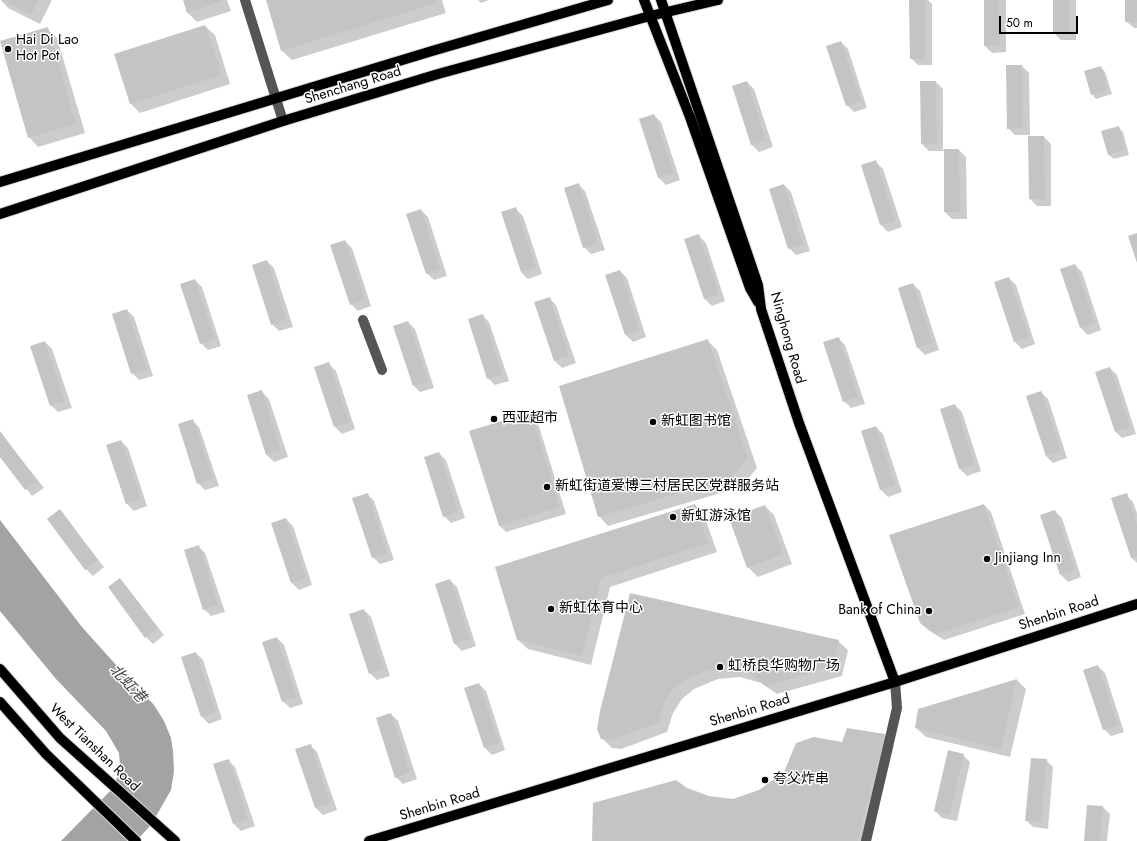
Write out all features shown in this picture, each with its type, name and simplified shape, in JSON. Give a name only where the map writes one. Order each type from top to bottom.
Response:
[{"type":"main road","name":"Shenchang Road","points":[[0,182],[276,98],[608,0]]},
{"type":"main road","points":[[644,0],[690,117],[750,288],[761,309]]},
{"type":"main road","name":"Ninghong Road","points":[[661,0],[758,285],[761,309],[806,442],[895,682]]},
{"type":"main road","name":"Shenchang Road","points":[[0,214],[283,122],[438,74],[665,12],[718,0]]},
{"type":"main road","name":"Shenbin Road","points":[[369,841],[895,682],[1137,604]]},
{"type":"main road","name":"West Tianshan Road","points":[[0,670],[60,738],[175,841]]},
{"type":"main road","points":[[0,702],[46,754],[136,841]]},
{"type":"street","points":[[245,0],[283,122]]},
{"type":"street","points":[[363,320],[382,370]]},
{"type":"street","points":[[866,841],[897,708],[895,682]]},
{"type":"water","name":"北虹港","points":[[0,520],[82,627],[154,705],[164,721],[171,738],[173,751],[174,771],[171,790],[151,825],[136,841],[61,841],[115,786],[120,765],[119,753],[106,731],[56,679],[0,611]]},
{"type":"building","points":[[1,0],[38,0],[31,15]]},
{"type":"building","points":[[183,0],[222,0],[222,1],[187,13]]},
{"type":"building","points":[[266,0],[436,0],[437,3],[281,51]]},
{"type":"building","points":[[909,0],[925,0],[926,59],[910,59]]},
{"type":"building","points":[[984,0],[999,0],[1000,46],[984,46]]},
{"type":"building","points":[[1053,0],[1069,0],[1069,33],[1053,33]]},
{"type":"building","points":[[1125,0],[1137,0],[1137,22],[1125,22]]},
{"type":"building","points":[[205,25],[222,75],[130,104],[114,54]]},
{"type":"building","points":[[48,27],[76,124],[28,138],[0,41]]},
{"type":"building","points":[[841,41],[861,101],[846,106],[826,46]]},
{"type":"building","points":[[1006,65],[1022,65],[1023,128],[1007,129]]},
{"type":"building","points":[[1101,66],[1108,90],[1091,95],[1084,71]]},
{"type":"building","points":[[747,81],[766,140],[751,145],[732,86]]},
{"type":"building","points":[[920,81],[936,81],[937,144],[921,144]]},
{"type":"building","points":[[654,114],[674,173],[658,178],[639,119]]},
{"type":"building","points":[[1119,126],[1125,150],[1108,155],[1101,131]]},
{"type":"building","points":[[1028,136],[1044,136],[1045,199],[1029,199]]},
{"type":"building","points":[[944,149],[959,149],[960,212],[944,212]]},
{"type":"building","points":[[876,160],[895,220],[880,225],[861,165]]},
{"type":"building","points":[[579,183],[598,243],[583,248],[564,188]]},
{"type":"building","points":[[784,184],[803,244],[788,249],[769,189]]},
{"type":"building","points":[[516,207],[536,267],[521,272],[501,212]]},
{"type":"building","points":[[421,209],[441,269],[426,274],[406,214]]},
{"type":"building","points":[[1137,233],[1137,263],[1128,236]]},
{"type":"building","points":[[699,234],[719,294],[704,299],[684,239]]},
{"type":"building","points":[[345,240],[365,300],[350,305],[330,245]]},
{"type":"building","points":[[267,260],[286,320],[271,325],[252,265]]},
{"type":"building","points":[[1075,264],[1095,323],[1080,328],[1060,269]]},
{"type":"building","points":[[620,270],[640,330],[625,335],[605,275]]},
{"type":"building","points":[[1009,277],[1029,337],[1014,342],[994,282]]},
{"type":"building","points":[[195,279],[215,339],[200,344],[180,284]]},
{"type":"building","points":[[913,283],[933,343],[917,348],[898,288]]},
{"type":"building","points":[[550,297],[569,356],[554,361],[534,302]]},
{"type":"building","points":[[127,309],[147,369],[131,374],[112,314]]},
{"type":"building","points":[[483,314],[502,374],[487,379],[468,319]]},
{"type":"building","points":[[408,321],[428,381],[413,386],[393,326]]},
{"type":"building","points":[[839,337],[858,397],[843,402],[823,342]]},
{"type":"building","name":"新虹图书馆","points":[[708,339],[748,458],[731,478],[598,517],[559,386]]},
{"type":"building","points":[[45,341],[65,401],[50,406],[30,346]]},
{"type":"building","points":[[329,362],[349,422],[334,427],[314,367]]},
{"type":"building","points":[[1110,367],[1130,427],[1115,432],[1095,372]]},
{"type":"building","points":[[262,390],[281,450],[266,455],[247,395]]},
{"type":"building","points":[[1041,391],[1061,451],[1046,456],[1026,396]]},
{"type":"building","points":[[955,404],[975,464],[959,469],[940,409]]},
{"type":"building","points":[[531,412],[560,507],[499,526],[469,431]]},
{"type":"building","points":[[193,419],[213,479],[197,484],[178,424]]},
{"type":"building","points":[[876,426],[895,485],[880,490],[861,431]]},
{"type":"building","points":[[0,431],[37,481],[25,490],[0,457]]},
{"type":"building","points":[[121,440],[141,499],[126,504],[106,445]]},
{"type":"building","points":[[439,452],[458,511],[443,517],[424,457]]},
{"type":"building","points":[[368,493],[387,553],[372,558],[352,498]]},
{"type":"building","points":[[1127,493],[1137,525],[1137,556],[1131,558],[1111,498]]},
{"type":"building","name":"新虹体育中心","points":[[695,504],[708,543],[601,578],[582,656],[517,640],[495,567]]},
{"type":"building","points":[[984,504],[1019,607],[936,634],[920,623],[889,535]]},
{"type":"building","points":[[765,505],[783,554],[747,568],[729,518]]},
{"type":"building","points":[[60,509],[98,560],[85,570],[47,519]]},
{"type":"building","points":[[1055,510],[1075,570],[1060,575],[1040,515]]},
{"type":"building","points":[[286,518],[306,578],[291,583],[271,523]]},
{"type":"building","points":[[199,545],[218,605],[203,610],[184,550]]},
{"type":"building","points":[[120,578],[158,628],[145,638],[108,587]]},
{"type":"building","points":[[450,579],[470,639],[454,644],[435,584]]},
{"type":"building","name":"虹桥良华购物广场","points":[[630,593],[839,640],[832,666],[767,686],[751,674],[729,668],[708,670],[685,680],[672,690],[664,704],[658,723],[611,740],[601,739],[597,729],[600,711]]},
{"type":"building","points":[[364,609],[384,669],[369,674],[349,614]]},
{"type":"building","points":[[277,637],[297,697],[282,702],[262,642]]},
{"type":"building","points":[[196,652],[216,712],[201,717],[181,657]]},
{"type":"building","points":[[1098,665],[1118,725],[1103,730],[1083,670]]},
{"type":"building","points":[[1017,679],[1001,749],[915,728],[918,709]]},
{"type":"building","points":[[479,683],[499,743],[484,748],[464,688]]},
{"type":"building","points":[[391,713],[410,772],[395,778],[376,718]]},
{"type":"building","points":[[847,728],[885,734],[858,841],[592,841],[593,803],[676,780],[687,788],[709,796],[733,799],[759,790],[784,772],[796,743],[814,737],[842,742]]},
{"type":"building","points":[[311,744],[330,803],[315,808],[295,749]]},
{"type":"building","points":[[948,750],[964,754],[950,815],[934,811]]},
{"type":"building","points":[[1031,758],[1047,759],[1041,822],[1025,821]]},
{"type":"building","points":[[229,759],[248,819],[233,824],[213,764]]},
{"type":"building","points":[[1087,805],[1103,806],[1100,841],[1084,841]]},
{"type":"place","name":"Hai Di Lao Hot Pot","points":[[8,49]]},
{"type":"place","name":"西亚超市","points":[[494,419]]},
{"type":"place","name":"新虹图书馆","points":[[653,422]]},
{"type":"place","name":"新虹街道爱博三村居民区党群服务站","points":[[547,487]]},
{"type":"place","name":"新虹游泳馆","points":[[673,517]]},
{"type":"place","name":"Jinjiang Inn","points":[[987,559]]},
{"type":"place","name":"新虹体育中心","points":[[551,609]]},
{"type":"place","name":"Bank of China","points":[[929,611]]},
{"type":"place","name":"虹桥良华购物广场","points":[[720,667]]},
{"type":"place","name":"夸父炸串","points":[[765,780]]}]
